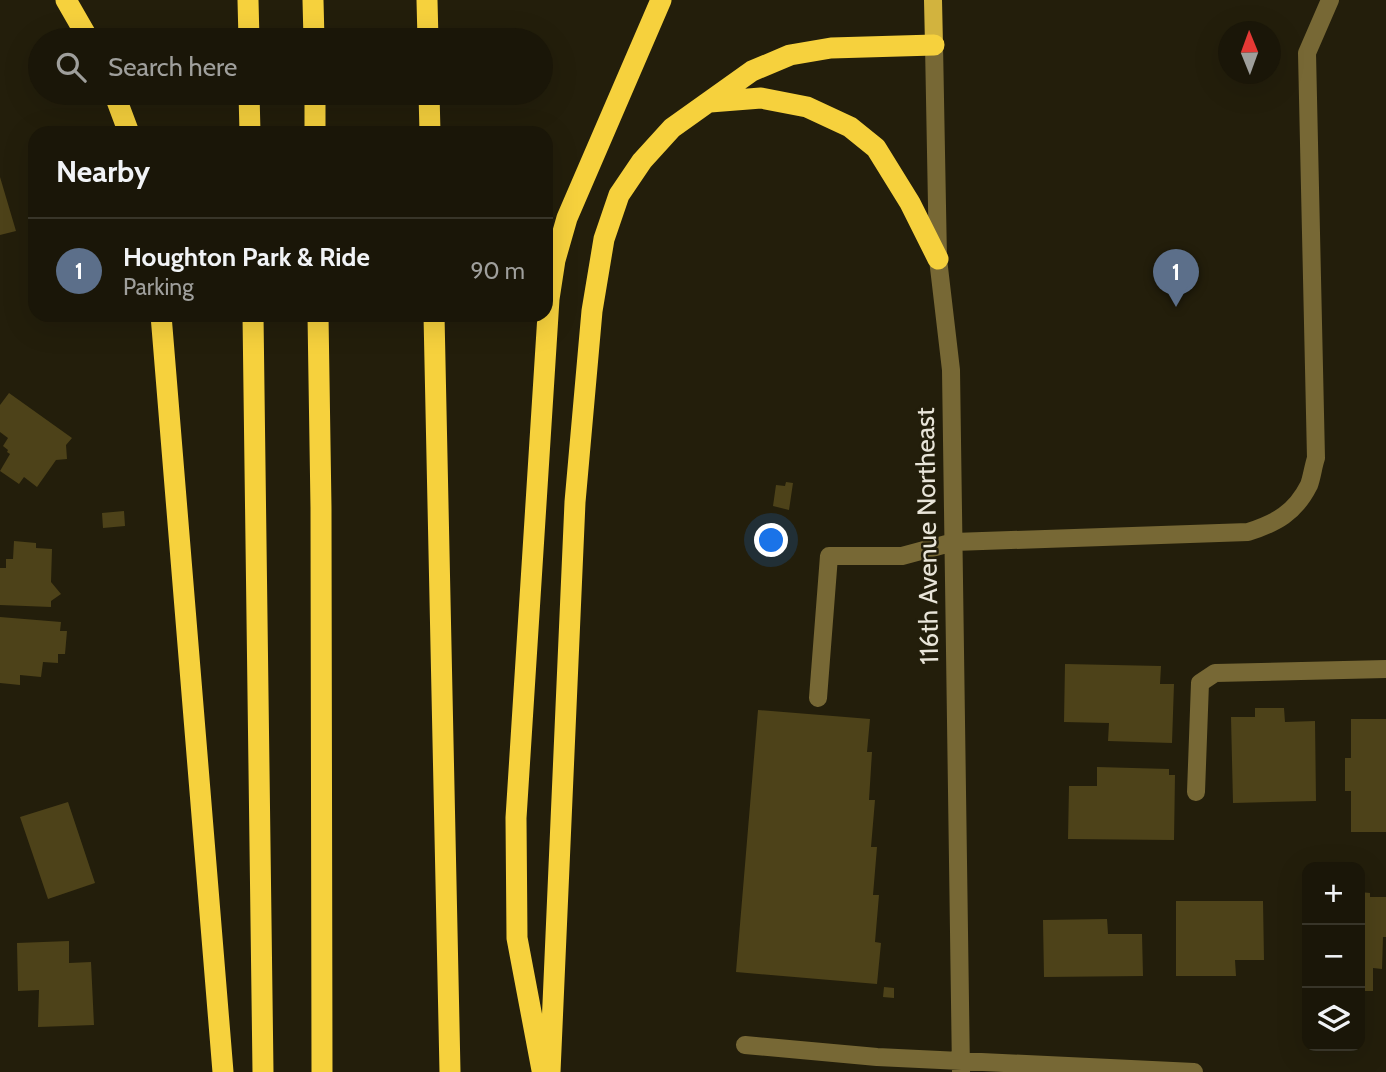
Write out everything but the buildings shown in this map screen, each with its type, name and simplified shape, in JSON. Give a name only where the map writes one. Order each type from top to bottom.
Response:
[{"type":"highway","points":[[66,0],[82,28]]},
{"type":"highway","points":[[248,0],[249,28]]},
{"type":"highway","points":[[313,0],[314,28]]},
{"type":"highway","points":[[427,0],[428,28]]},
{"type":"highway","points":[[553,273],[567,218],[662,0]]},
{"type":"highway","points":[[550,1072],[575,502],[592,311],[604,239],[620,195],[642,162],[672,128],[752,71],[790,55],[831,48],[934,45]]},
{"type":"highway","points":[[710,102],[761,98],[807,107],[850,127],[876,148],[938,259]]},
{"type":"highway","points":[[118,105],[126,126]]},
{"type":"highway","points":[[250,105],[250,126]]},
{"type":"highway","points":[[314,105],[315,126]]},
{"type":"highway","points":[[429,105],[430,126]]},
{"type":"highway","points":[[163,322],[223,1072]]},
{"type":"highway","points":[[253,322],[263,1072]]},
{"type":"highway","points":[[318,322],[322,1072]]},
{"type":"highway","points":[[433,322],[450,1072]]},
{"type":"highway","points":[[542,1072],[517,938],[516,818],[548,322]]},
{"type":"main road","name":"116th Avenue Northeast","points":[[933,0],[934,45]]},
{"type":"street","points":[[818,698],[829,556],[902,556],[954,542],[1248,532],[1273,523],[1295,507],[1309,484],[1315,458],[1307,53],[1330,0]]},
{"type":"street","name":"116th Avenue Northeast","points":[[934,45],[938,259],[951,370],[961,1067]]},
{"type":"street","points":[[1196,792],[1200,683],[1215,673],[1386,669]]},
{"type":"street","points":[[745,1045],[961,1067],[1194,1072]]},
{"type":"place","name":"Houghton Park & Ride","points":[[1176,307]]}]
